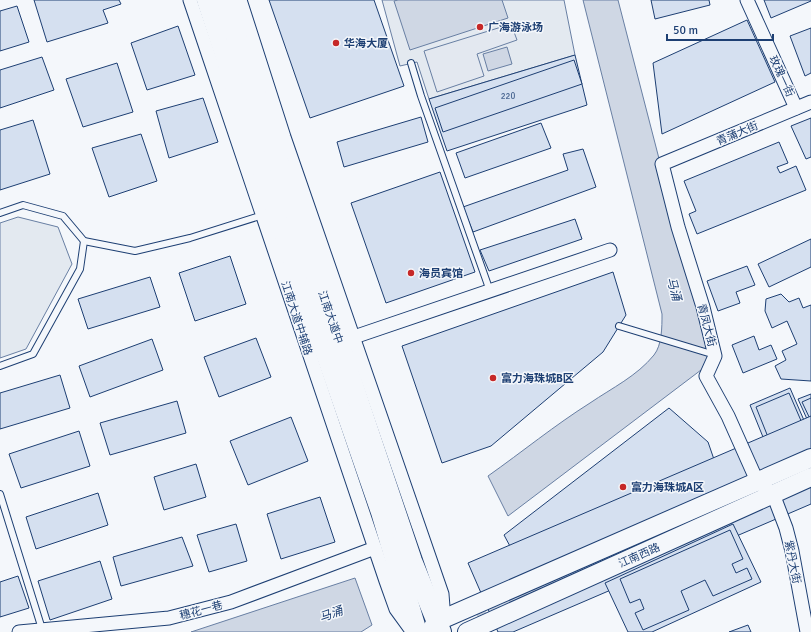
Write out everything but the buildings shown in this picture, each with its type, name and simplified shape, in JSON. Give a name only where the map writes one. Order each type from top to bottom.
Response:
[{"type":"main road","name":"江南大道中","points":[[207,0],[269,212],[387,509],[415,567],[436,629]]},
{"type":"main road","name":"江南大道中","points":[[224,0],[309,232],[387,509],[418,632]]},
{"type":"main road","points":[[436,629],[757,481],[811,458]]},
{"type":"main road","name":"江南西路","points":[[467,632],[811,477]]},
{"type":"street","points":[[190,0],[269,212]]},
{"type":"street","points":[[240,0],[309,232],[354,336],[387,509],[375,548],[396,609],[412,632]]},
{"type":"street","name":"玫瑰一街","points":[[747,0],[796,108]]},
{"type":"street","name":"青蒲大街","points":[[662,164],[811,102]]},
{"type":"street","name":"青凤大街","points":[[662,164],[678,227],[703,307],[713,355],[706,376],[728,416],[757,481],[773,494]]},
{"type":"street","points":[[354,336],[610,250]]},
{"type":"street","name":"紫丹大街","points":[[773,494],[786,528],[792,550],[807,632]]},
{"type":"street","name":"穗花一巷","points":[[19,632],[169,618],[203,610],[273,587],[375,548]]},
{"type":"lane","points":[[411,63],[421,96],[490,291]]},
{"type":"lane","points":[[0,213],[23,205],[63,216],[84,241],[135,251],[190,238],[269,212]]},
{"type":"lane","points":[[0,366],[33,354],[80,269],[84,241]]},
{"type":"lane","points":[[619,326],[713,355]]},
{"type":"lane","points":[[0,494],[42,629]]},
{"type":"shaded area","name":"广海游泳场","points":[[382,0],[564,0],[575,55],[429,99],[417,62],[400,66]]},
{"type":"shaded area","points":[[511,24],[517,40],[477,54],[484,76],[437,92],[424,51]]},
{"type":"shaded area","points":[[18,217],[58,227],[72,264],[26,349],[0,358],[0,223]]},
{"type":"water","points":[[502,0],[508,18],[410,50],[394,1]]},
{"type":"water","name":"马涌","points":[[583,0],[618,0],[709,352],[705,366],[701,370],[508,516],[488,476],[564,420],[640,369],[657,351],[661,336],[662,314]]},
{"type":"water","points":[[507,47],[512,64],[488,71],[483,54]]},
{"type":"water","name":"马涌","points":[[355,578],[372,625],[361,632],[191,632]]},
{"type":"tunnel","points":[[477,616],[591,566]]},
{"type":"place","name":"广海游泳场","points":[[480,27]]},
{"type":"place","name":"华海大厦","points":[[336,43]]},
{"type":"place","name":"海员宾馆","points":[[411,273]]},
{"type":"place","name":"富力海珠城B区","points":[[493,378]]},
{"type":"place","name":"富力海珠城A区","points":[[623,487]]}]
